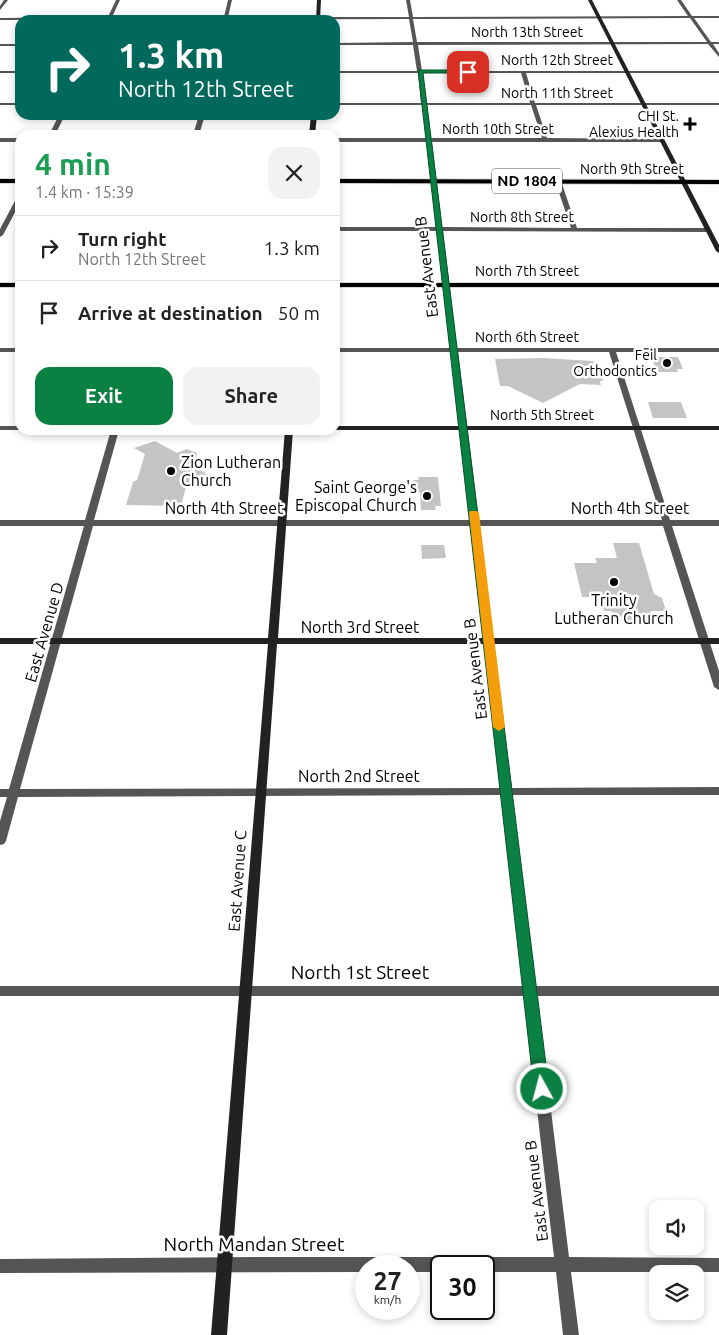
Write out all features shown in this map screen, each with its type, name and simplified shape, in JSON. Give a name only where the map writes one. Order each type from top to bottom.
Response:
[{"type":"main road","points":[[0,181],[15,181]]},
{"type":"main road","name":"North 9th Street","points":[[340,182],[719,182]]},
{"type":"main road","points":[[0,285],[15,285]]},
{"type":"main road","name":"North 7th Street","points":[[340,285],[719,285]]},
{"type":"street","points":[[0,9],[6,0]]},
{"type":"street","points":[[111,15],[118,0]]},
{"type":"street","points":[[227,15],[230,0]]},
{"type":"street","points":[[318,15],[319,0]]},
{"type":"street","name":"East Avenue B","points":[[408,0],[416,43],[429,140],[571,1335]]},
{"type":"street","points":[[590,0],[719,251]]},
{"type":"street","points":[[679,0],[719,56]]},
{"type":"street","points":[[340,19],[719,17]]},
{"type":"street","points":[[0,19],[15,19]]},
{"type":"street","name":"North 13th Street","points":[[340,44],[719,43]]},
{"type":"street","points":[[0,45],[15,45]]},
{"type":"street","points":[[0,72],[15,72]]},
{"type":"street","name":"North 12th Street","points":[[340,72],[719,72]]},
{"type":"street","points":[[523,72],[545,140]]},
{"type":"street","points":[[0,104],[15,104]]},
{"type":"street","name":"North 11th Street","points":[[340,104],[719,104]]},
{"type":"street","points":[[0,140],[15,140]]},
{"type":"street","name":"North 10th Street","points":[[340,140],[662,140]]},
{"type":"street","points":[[558,182],[574,229]]},
{"type":"street","points":[[1,231],[15,206]]},
{"type":"street","name":"North 8th Street","points":[[340,229],[708,230]]},
{"type":"street","points":[[0,350],[15,350]]},
{"type":"street","name":"North 6th Street","points":[[340,350],[719,350]]},
{"type":"street","points":[[612,350],[719,688]]},
{"type":"street","points":[[0,428],[15,428]]},
{"type":"street","name":"North 5th Street","points":[[340,428],[719,428]]},
{"type":"street","name":"East Avenue D","points":[[0,841],[114,435]]},
{"type":"street","name":"East Avenue C","points":[[219,1335],[289,435]]},
{"type":"street","name":"North 4th Street","points":[[0,523],[719,523]]},
{"type":"street","name":"North 3rd Street","points":[[0,642],[719,641]]},
{"type":"street","name":"North 2nd Street","points":[[0,793],[719,791]]},
{"type":"street","name":"North 1st Street","points":[[0,991],[719,991]]},
{"type":"street","name":"North Mandan Street","points":[[0,1266],[224,1264],[719,1265]]},
{"type":"building","name":"Feil Orthodontics","points":[[651,357],[678,357],[683,369],[677,369],[678,372],[657,372]]},
{"type":"building","points":[[543,358],[593,361],[595,367],[600,367],[603,381],[600,381],[601,385],[580,384],[543,403],[508,386],[500,386],[495,359]]},
{"type":"building","points":[[648,402],[681,402],[687,418],[653,418]]},
{"type":"building","name":"Zion Lutheran Church","points":[[155,441],[177,453],[187,449],[197,453],[195,462],[190,464],[223,484],[187,483],[181,506],[126,505],[133,482],[137,480],[145,454],[134,448]]},
{"type":"building","name":"Saint George's Episcopal Church","points":[[418,477],[438,477],[441,506],[435,506],[436,510],[421,510],[420,492],[414,492],[413,480],[419,480]]},
{"type":"building","name":"Trinity Lutheran Church","points":[[613,543],[639,543],[654,594],[662,598],[666,611],[651,611],[655,626],[629,626],[627,620],[610,611],[604,611],[601,597],[582,597],[574,563],[597,563],[595,558],[617,558]]},
{"type":"building","points":[[421,545],[444,545],[446,558],[422,559]]},
{"type":"slow traffic","points":[[474,513],[499,727]]},
{"type":"place","name":"CHI St. Alexius Health","points":[[690,124]]},
{"type":"place","name":"Feil Orthodontics","points":[[667,363]]},
{"type":"place","name":"Zion Lutheran Church","points":[[171,471]]},
{"type":"place","name":"Saint George's Episcopal Church","points":[[427,496]]},
{"type":"place","name":"Trinity Lutheran Church","points":[[614,582]]},
{"type":"route","points":[[468,72],[420,72],[542,1089]]}]
